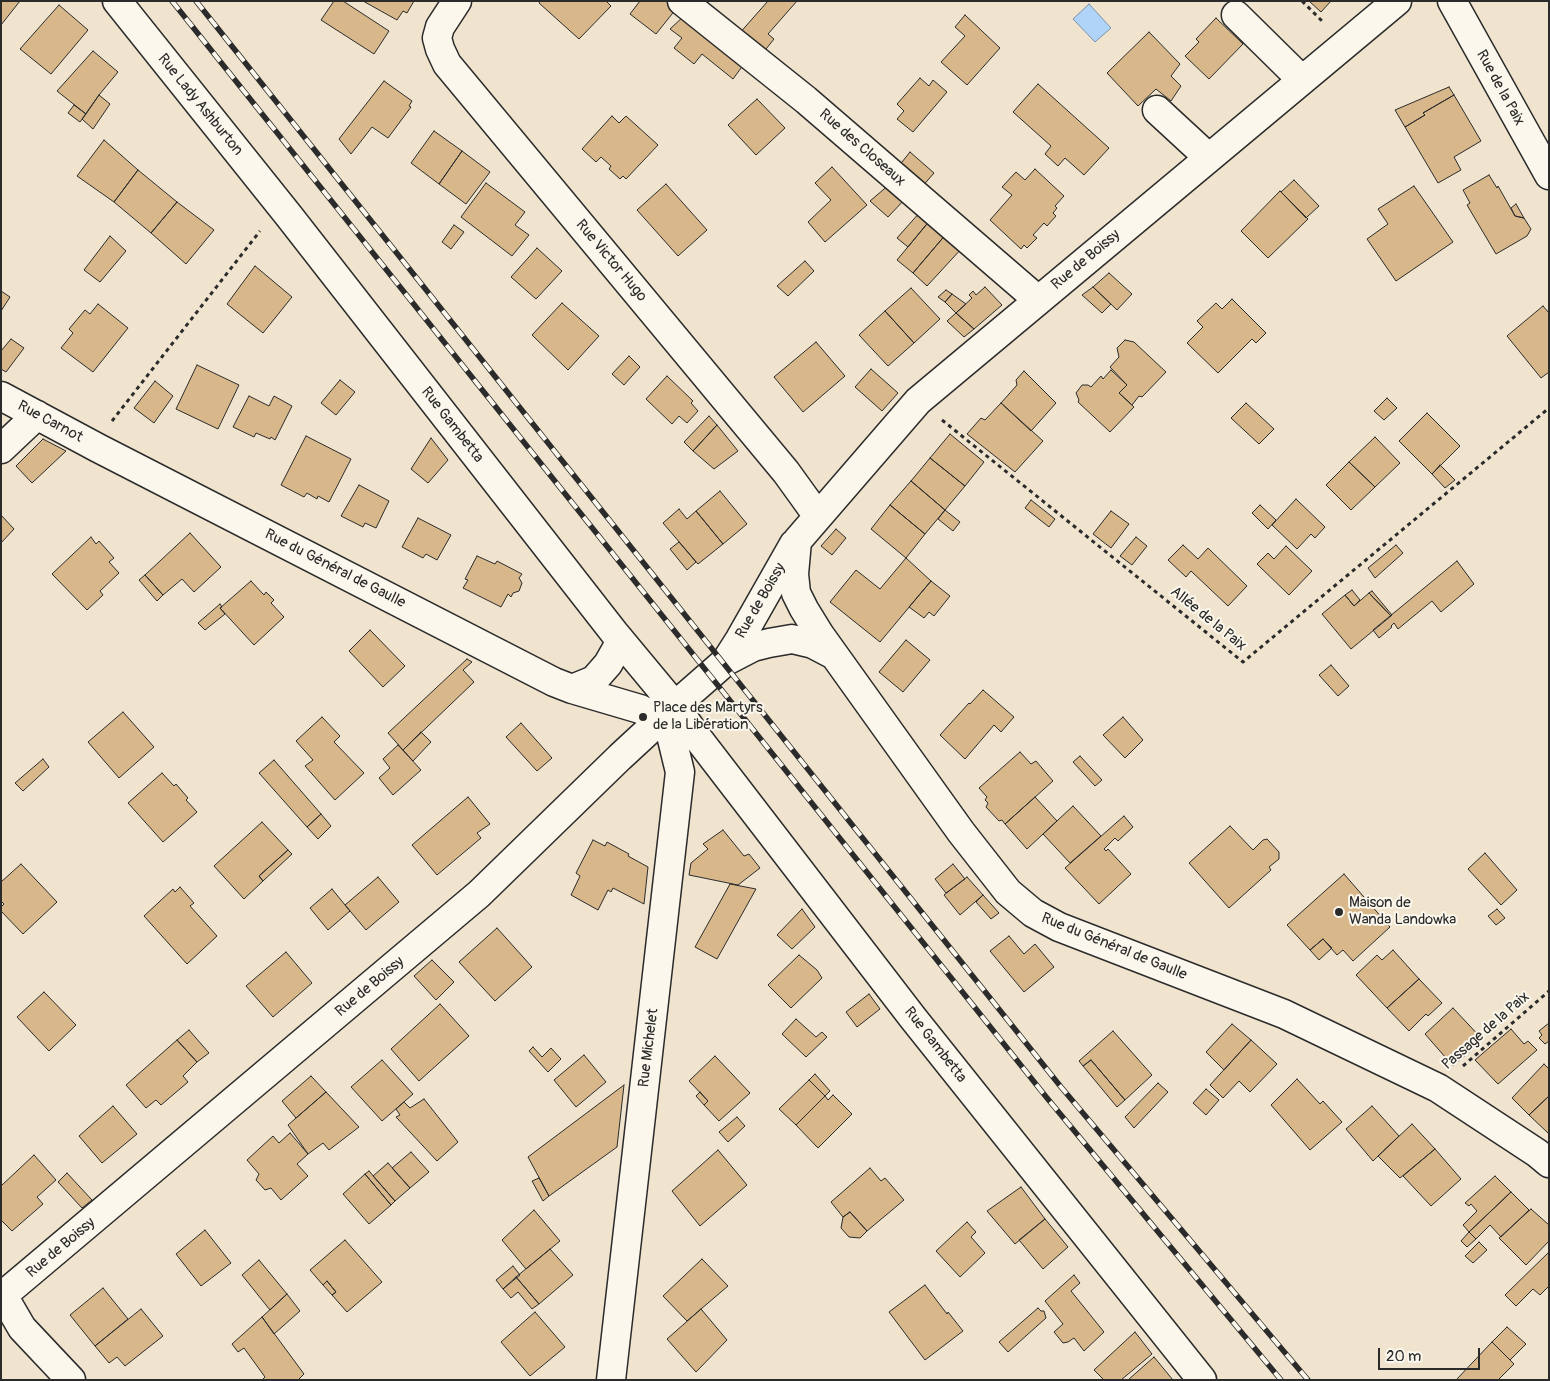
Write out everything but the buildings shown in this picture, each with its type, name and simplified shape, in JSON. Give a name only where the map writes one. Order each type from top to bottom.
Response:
[{"type":"street","name":"Rue Lady Ashburton","points":[[117,1],[286,212]]},
{"type":"street","name":"Rue Victor Hugo","points":[[458,1],[440,27],[437,38],[447,64],[786,472],[817,515]]},
{"type":"street","name":"Rue des Closeaux","points":[[682,1],[806,100],[1038,300]]},
{"type":"street","name":"Rue de Boissy","points":[[726,661],[797,540],[918,401],[1397,1]]},
{"type":"street","name":"Rue de la Paix","points":[[1452,1],[1549,174]]},
{"type":"street","points":[[1236,14],[1302,80]]},
{"type":"street","points":[[1158,110],[1209,158]]},
{"type":"street","name":"Rue Gambetta","points":[[286,212],[621,641]]},
{"type":"street","name":"Rue Carnot","points":[[1,396],[96,446]]},
{"type":"street","points":[[1,449],[37,415]]},
{"type":"street","name":"Rue du Général de Gaulle","points":[[96,446],[572,690]]},
{"type":"street","name":"Rue de Boissy","points":[[796,592],[794,574],[797,540]]},
{"type":"street","name":"Rue du Général de Gaulle","points":[[796,592],[817,630],[961,832],[1008,892],[1033,913],[1059,927],[1284,1014],[1438,1088],[1537,1152],[1549,1163]]},
{"type":"street","name":"Rue de Boissy","points":[[2,1295],[479,894],[668,712],[726,661],[753,647],[792,639],[813,644],[837,657]]},
{"type":"street","points":[[572,690],[594,680],[608,664],[621,641],[668,712]]},
{"type":"street","points":[[572,690],[640,709],[668,712]]},
{"type":"street","name":"Rue Gambetta","points":[[668,712],[698,738],[913,1018],[1202,1380]]},
{"type":"street","name":"Rue Michelet","points":[[611,1380],[680,772],[671,735],[668,712]]},
{"type":"street","points":[[2,1295],[22,1328],[71,1380]]},
{"type":"path","points":[[96,446],[268,221],[286,212]]},
{"type":"path","name":"Allée de la Paix","points":[[918,401],[1243,662],[1549,408]]},
{"type":"path","name":"Passage de la Paix","points":[[1438,1088],[1549,991]]},
{"type":"water","points":[[1089,4],[1111,28],[1095,42],[1073,19]]},
{"type":"railway","points":[[172,1],[1047,1098],[1281,1380]]},
{"type":"railway","points":[[196,1],[1061,1087],[1308,1380]]},
{"type":"place","name":"Place des Martyrs de la Libération","points":[[643,717]]},
{"type":"place","name":"Maison de Wanda Landowka","points":[[1339,912]]}]
